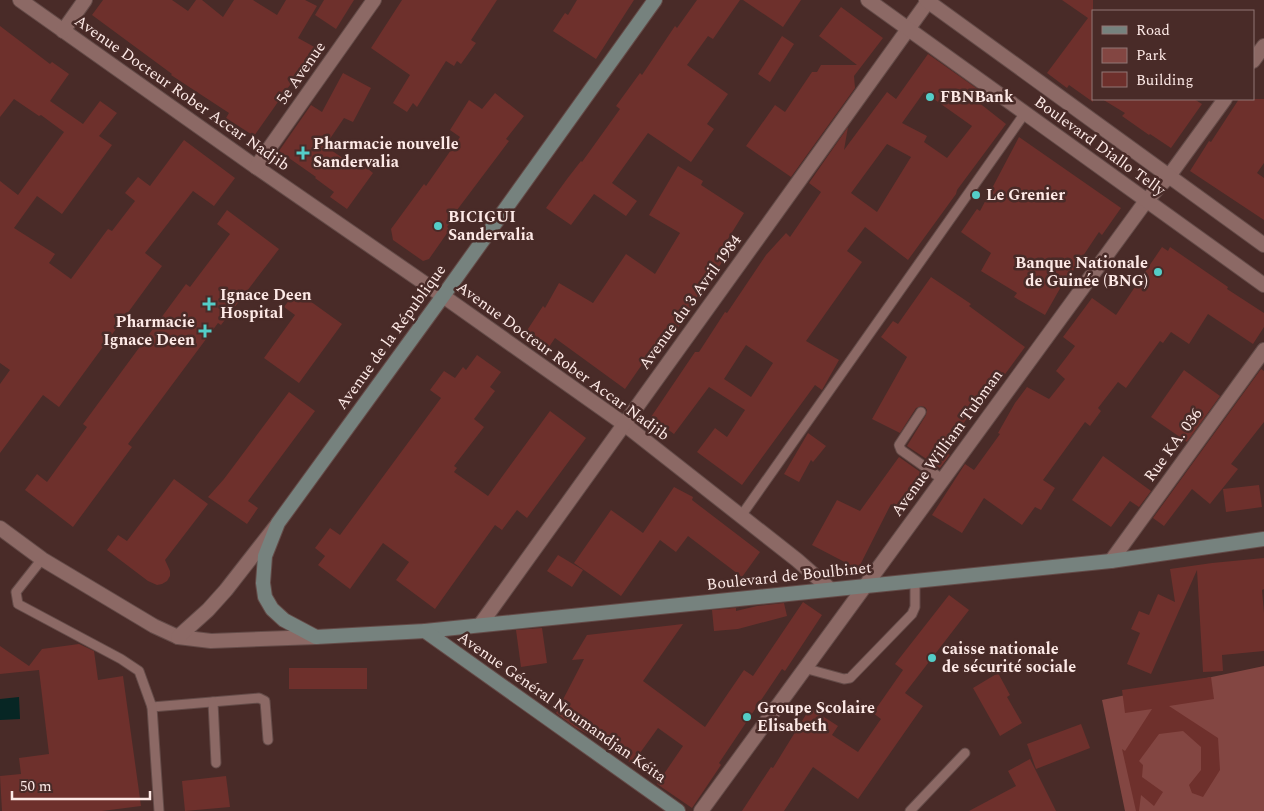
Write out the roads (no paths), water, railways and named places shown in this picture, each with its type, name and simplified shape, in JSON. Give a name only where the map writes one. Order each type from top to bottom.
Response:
[{"type":"main road","name":"Avenue de la République","points":[[316,637],[284,620],[272,610],[266,596],[263,583],[264,556],[278,523],[655,0]]},
{"type":"main road","name":"Boulevard de Boulbinet","points":[[316,637],[425,632],[1111,561],[1264,539]]},
{"type":"main road","name":"Avenue Général Noumandjan Kéita","points":[[425,632],[678,811]]},
{"type":"street","name":"Avenue Docteur Rober Accar Nadjib","points":[[20,0],[624,424],[797,560],[830,589]]},
{"type":"street","points":[[63,31],[85,0]]},
{"type":"street","name":"5e Avenue","points":[[256,167],[374,0]]},
{"type":"street","name":"Boulevard Diallo Telly","points":[[868,0],[1264,285]]},
{"type":"street","name":"Boulevard Diallo Telly","points":[[927,0],[1264,245]]},
{"type":"street","name":"Avenue du 3 Avril 1984","points":[[480,625],[927,0]]},
{"type":"street","points":[[1254,60],[1264,46]]},
{"type":"street","name":"Avenue William Tubman","points":[[700,811],[1146,201],[1169,176],[1224,100]]},
{"type":"street","name":"Rue KA. 036","points":[[1111,561],[1264,350]]},
{"type":"street","name":"Avenue de la République","points":[[178,637],[208,610],[226,590],[278,523]]},
{"type":"street","points":[[0,528],[42,559],[154,626],[178,637],[211,641],[316,637]]},
{"type":"lane","points":[[741,516],[1025,113]]},
{"type":"lane","points":[[921,412],[899,445],[900,450],[942,479]]},
{"type":"lane","points":[[42,559],[16,592],[18,604],[140,671],[152,707],[159,811]]},
{"type":"lane","points":[[804,668],[844,679],[850,678],[912,614],[915,607],[915,580]]},
{"type":"lane","points":[[152,707],[259,698],[265,701],[268,740]]},
{"type":"lane","points":[[213,702],[216,763]]},
{"type":"lane","points":[[910,811],[964,753]]},
{"type":"water","points":[[19,697],[20,719],[0,720],[0,699]]},
{"type":"place","name":"FBNBank","points":[[930,97]]},
{"type":"place","name":"Pharmacie nouvelle Sandervalia","points":[[303,153]]},
{"type":"place","name":"Le Grenier","points":[[976,195]]},
{"type":"place","name":"BICIGUI Sandervalia","points":[[438,226]]},
{"type":"place","name":"Banque Nationale de Guinée (BNG)","points":[[1158,272]]},
{"type":"place","name":"Ignace Deen Hospital","points":[[209,304]]},
{"type":"place","name":"Pharmacie Ignace Deen","points":[[205,331]]},
{"type":"place","name":"caisse nationale de sécurité sociale","points":[[932,658]]},
{"type":"place","name":"Groupe Scolaire Elisabeth","points":[[747,717]]}]
